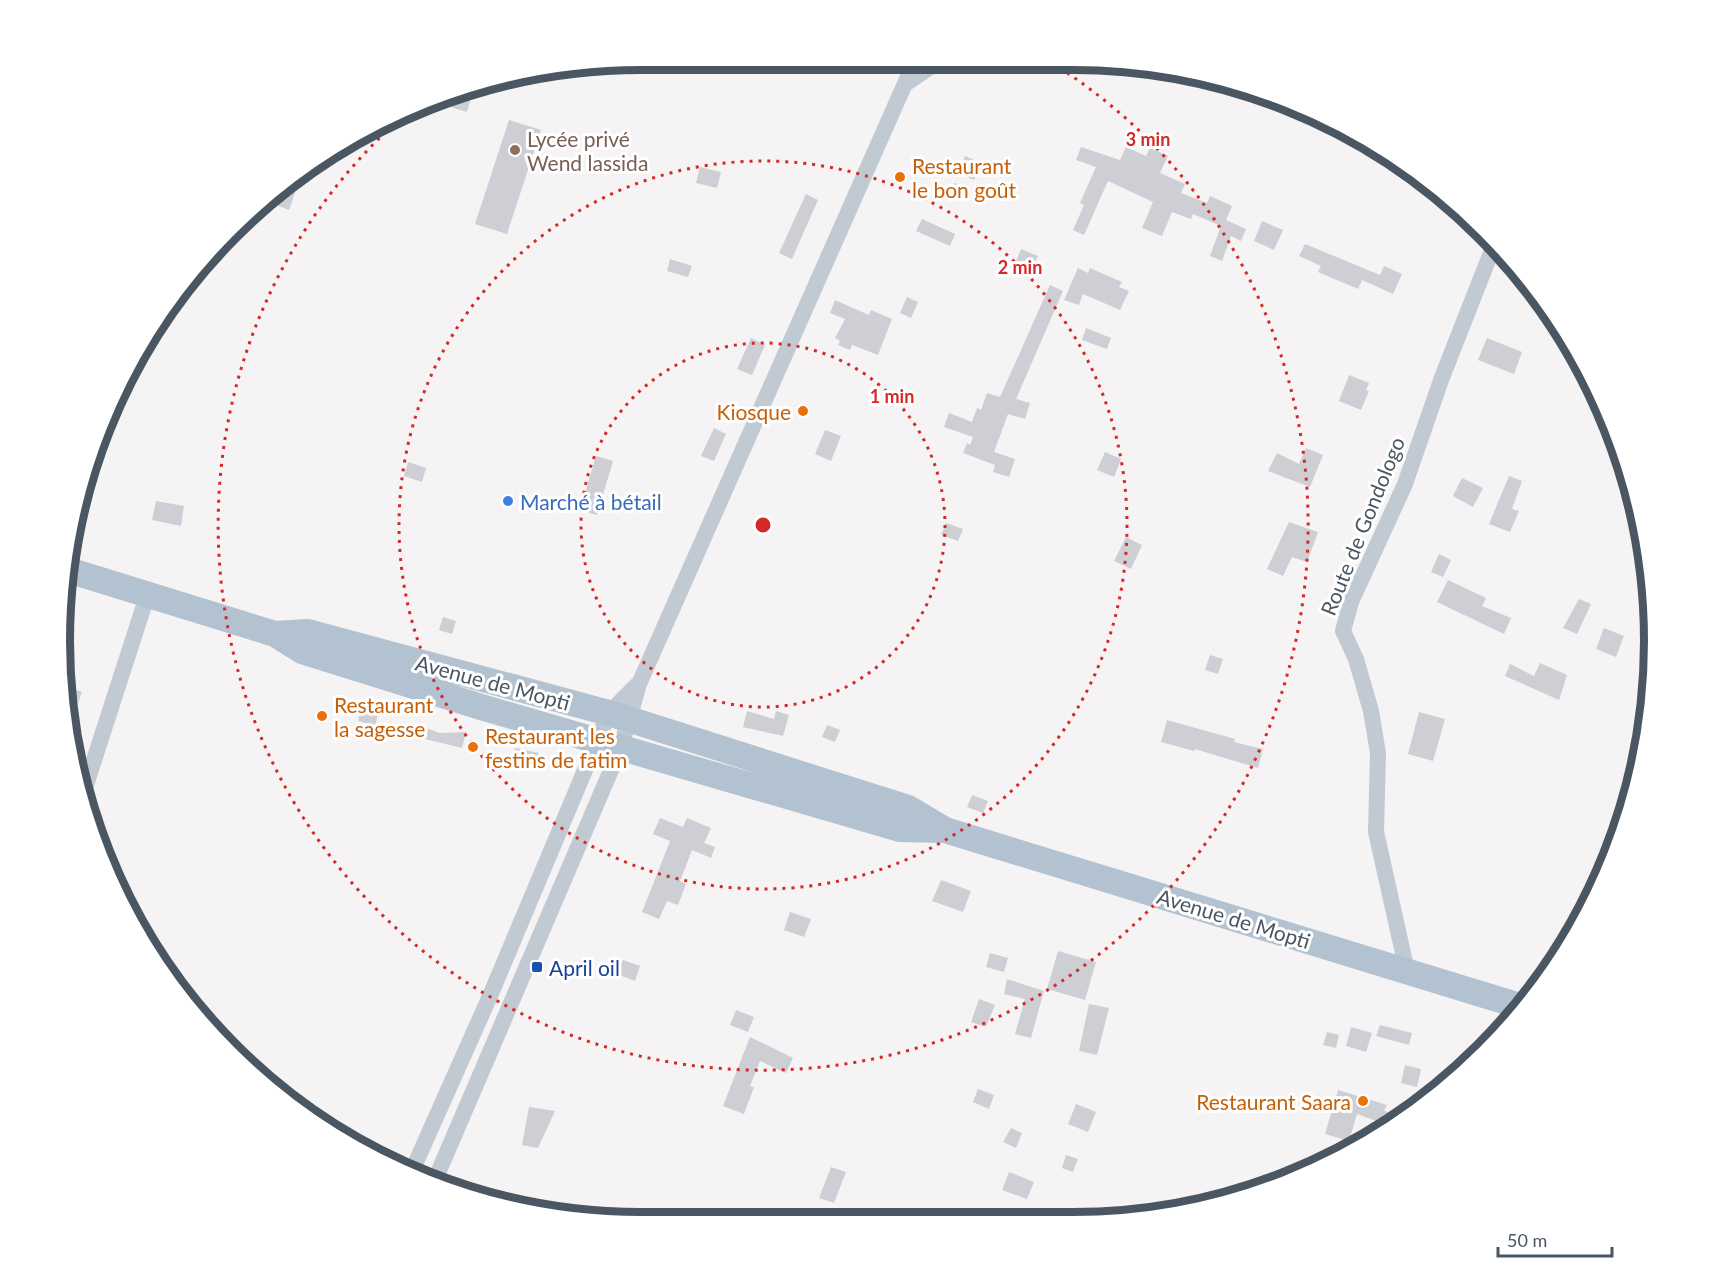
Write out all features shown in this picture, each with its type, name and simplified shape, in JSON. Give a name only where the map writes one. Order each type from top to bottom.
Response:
[{"type":"main road","name":"Avenue de Mopti","points":[[75,572],[275,634],[302,651],[610,744],[900,829],[945,830]]},
{"type":"main road","name":"Avenue de Mopti","points":[[275,634],[308,632],[620,716],[908,808],[945,830],[1513,1004]]},
{"type":"street","points":[[437,1174],[620,716],[639,684],[911,70]]},
{"type":"street","points":[[904,84],[925,70]]},
{"type":"street","name":"Route de Gondologo","points":[[1407,971],[1376,832],[1378,753],[1371,711],[1362,688],[1356,659],[1343,631],[1351,602],[1405,484],[1441,380],[1491,253]]},
{"type":"street","points":[[88,780],[148,593]]},
{"type":"street","points":[[415,1165],[610,744],[620,716]]},
{"type":"building","points":[[471,97],[467,112],[447,105]]},
{"type":"building","points":[[509,120],[541,130],[507,234],[475,224]]},
{"type":"building","points":[[1081,147],[1120,160],[1126,147],[1146,156],[1150,148],[1168,156],[1160,173],[1185,184],[1181,193],[1207,203],[1210,196],[1232,206],[1226,220],[1246,229],[1241,241],[1231,236],[1222,261],[1210,256],[1221,226],[1193,214],[1191,219],[1172,212],[1162,236],[1142,228],[1153,202],[1108,181],[1084,235],[1073,230],[1084,205],[1080,203],[1096,167],[1076,160]]},
{"type":"building","points":[[965,156],[981,163],[974,180],[958,173]]},
{"type":"building","points":[[700,167],[721,172],[717,188],[696,183]]},
{"type":"building","points":[[954,183],[965,186],[961,199],[950,195]]},
{"type":"building","points":[[298,185],[289,210],[274,204]]},
{"type":"building","points":[[806,194],[818,200],[792,259],[779,253]]},
{"type":"building","points":[[922,219],[955,234],[950,246],[916,231]]},
{"type":"building","points":[[1262,221],[1283,230],[1274,250],[1254,241]]},
{"type":"building","points":[[1305,244],[1380,275],[1384,266],[1402,274],[1393,294],[1362,280],[1358,289],[1318,272],[1321,266],[1299,256]]},
{"type":"building","points":[[1021,249],[1038,256],[1031,272],[1014,266]]},
{"type":"building","points":[[670,259],[692,266],[688,277],[667,271]]},
{"type":"building","points":[[1078,268],[1088,273],[1090,268],[1122,282],[1119,287],[1129,291],[1120,310],[1083,294],[1079,305],[1064,300]]},
{"type":"building","points":[[1050,285],[1063,291],[1016,399],[1030,403],[1025,419],[1008,414],[994,452],[1015,459],[1009,477],[993,472],[995,465],[963,453],[967,443],[970,445],[973,437],[944,427],[949,413],[972,422],[977,408],[981,410],[987,393],[1000,397]]},
{"type":"building","points":[[907,297],[918,302],[911,318],[900,313]]},
{"type":"building","points":[[835,300],[869,315],[871,310],[892,319],[878,355],[852,345],[850,350],[838,345],[840,341],[835,338],[845,319],[830,313]]},
{"type":"building","points":[[1086,328],[1111,338],[1107,349],[1082,340]]},
{"type":"building","points":[[751,338],[765,345],[752,375],[737,369]]},
{"type":"building","points":[[1487,338],[1522,352],[1514,374],[1478,360]]},
{"type":"building","points":[[1349,375],[1369,383],[1366,390],[1369,391],[1361,410],[1339,401]]},
{"type":"building","points":[[714,428],[726,434],[714,461],[701,456]]},
{"type":"building","points":[[825,430],[841,436],[831,461],[815,454]]},
{"type":"building","points":[[1306,448],[1323,455],[1310,487],[1268,471],[1277,453],[1299,464]]},
{"type":"building","points":[[1105,452],[1121,459],[1114,477],[1097,470]]},
{"type":"building","points":[[596,456],[613,461],[597,515],[580,510]]},
{"type":"building","points":[[408,462],[426,468],[422,482],[404,476]]},
{"type":"building","points":[[1509,476],[1522,481],[1512,509],[1519,511],[1510,532],[1489,524]]},
{"type":"building","points":[[1462,478],[1483,488],[1473,507],[1453,496]]},
{"type":"building","points":[[156,501],[184,506],[181,526],[152,520]]},
{"type":"building","points":[[1289,522],[1318,532],[1307,562],[1292,557],[1283,576],[1267,569]]},
{"type":"building","points":[[946,523],[963,529],[958,541],[941,535]]},
{"type":"building","points":[[1126,537],[1142,545],[1131,569],[1114,561]]},
{"type":"building","points":[[1439,554],[1451,560],[1443,577],[1431,572]]},
{"type":"building","points":[[1448,580],[1486,598],[1482,606],[1511,618],[1504,634],[1437,602]]},
{"type":"building","points":[[1579,599],[1591,604],[1577,634],[1563,628]]},
{"type":"building","points":[[443,617],[456,621],[452,634],[439,630]]},
{"type":"building","points":[[1604,628],[1624,636],[1616,657],[1596,649]]},
{"type":"building","points":[[1210,655],[1223,659],[1218,674],[1205,670]]},
{"type":"building","points":[[1540,663],[1567,675],[1559,700],[1505,676],[1510,664],[1534,676]]},
{"type":"building","points":[[73,689],[82,692],[75,713]]},
{"type":"building","points":[[370,709],[379,711],[375,726],[358,721],[360,711]]},
{"type":"building","points":[[747,711],[774,719],[776,711],[789,715],[783,736],[743,727]]},
{"type":"building","points":[[1419,712],[1445,719],[1433,761],[1408,754]]},
{"type":"building","points":[[1167,720],[1263,749],[1258,768],[1195,749],[1194,751],[1161,742]]},
{"type":"building","points":[[827,725],[840,730],[835,742],[822,737]]},
{"type":"building","points":[[426,728],[440,733],[466,732],[462,748],[396,732]]},
{"type":"building","points":[[515,748],[539,753],[535,766],[512,760]]},
{"type":"building","points":[[972,795],[988,801],[983,813],[967,807]]},
{"type":"building","points":[[660,818],[683,827],[687,818],[711,828],[704,843],[715,847],[711,858],[692,850],[680,881],[686,884],[678,905],[667,901],[659,919],[642,912],[670,841],[653,834]]},
{"type":"building","points":[[941,880],[971,891],[963,912],[932,901]]},
{"type":"building","points":[[790,912],[811,919],[804,937],[784,930]]},
{"type":"building","points":[[1058,951],[1096,962],[1085,1000],[1047,989]]},
{"type":"building","points":[[990,953],[1008,958],[1004,972],[986,967]]},
{"type":"building","points":[[623,960],[640,966],[635,981],[617,974]]},
{"type":"building","points":[[1007,979],[1044,991],[1031,1038],[1015,1034],[1025,999],[1004,994]]},
{"type":"building","points":[[979,999],[995,1005],[986,1027],[971,1022]]},
{"type":"building","points":[[1089,1004],[1109,1008],[1097,1055],[1079,1051]]},
{"type":"building","points":[[736,1010],[754,1017],[748,1032],[730,1025]]},
{"type":"building","points":[[1380,1025],[1412,1033],[1409,1045],[1376,1036]]},
{"type":"building","points":[[1351,1027],[1372,1033],[1366,1052],[1346,1046]]},
{"type":"building","points":[[1327,1032],[1339,1035],[1336,1048],[1323,1045]]},
{"type":"building","points":[[750,1037],[793,1058],[786,1073],[760,1061],[750,1086],[754,1087],[744,1114],[723,1106]]},
{"type":"building","points":[[1405,1065],[1421,1069],[1417,1087],[1401,1083]]},
{"type":"building","points":[[978,1089],[994,1095],[989,1109],[973,1102]]},
{"type":"building","points":[[1338,1090],[1387,1105],[1384,1111],[1394,1114],[1380,1122],[1357,1114],[1349,1141],[1325,1134]]},
{"type":"building","points":[[1076,1104],[1096,1112],[1088,1132],[1068,1124]]},
{"type":"building","points":[[529,1107],[555,1111],[538,1148],[522,1145]]},
{"type":"building","points":[[1011,1128],[1022,1133],[1016,1148],[1003,1142]]},
{"type":"building","points":[[1066,1155],[1078,1159],[1073,1172],[1062,1168]]},
{"type":"building","points":[[831,1167],[846,1172],[834,1203],[819,1198]]},
{"type":"building","points":[[1009,1172],[1034,1182],[1027,1199],[1002,1190]]},
{"type":"place","name":"Lycée privé Wend lassida","points":[[515,150]]},
{"type":"place","name":"Restaurant le bon goût","points":[[900,177]]},
{"type":"place","name":"Kiosque","points":[[803,411]]},
{"type":"place","name":"Marché à bétail","points":[[508,501]]},
{"type":"place","name":"Restaurant la sagesse","points":[[322,716]]},
{"type":"place","name":"Restaurant les festins de fatim","points":[[473,747]]},
{"type":"place","name":"April oil","points":[[537,967]]},
{"type":"place","name":"Restaurant Saara","points":[[1363,1101]]}]
